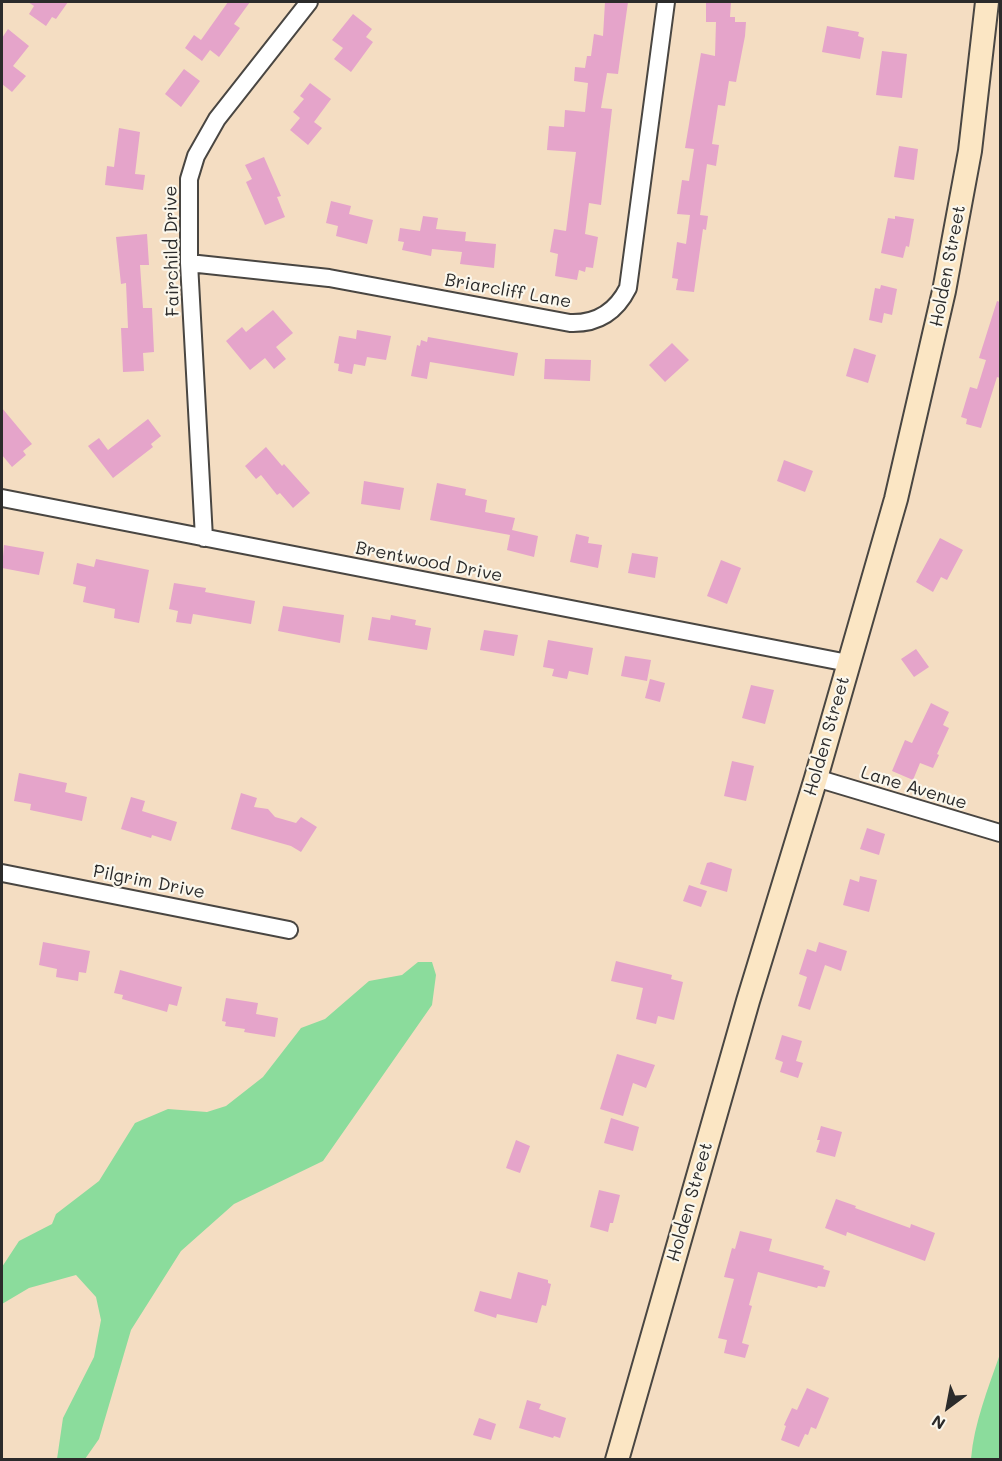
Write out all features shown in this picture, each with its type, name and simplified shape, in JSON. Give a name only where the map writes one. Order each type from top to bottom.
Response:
[{"type":"main road","name":"Holden Street","points":[[617,1460],[748,1001],[816,778],[896,499],[944,291],[970,151],[987,2]]},
{"type":"street","name":"Fairchild Drive","points":[[204,538],[189,263],[189,179],[196,156],[217,119],[309,2]]},
{"type":"street","name":"Briarcliff Lane","points":[[189,263],[329,278],[563,322],[583,323],[604,316],[622,299],[630,281],[666,2]]},
{"type":"street","name":"Brentwood Drive","points":[[2,498],[849,663]]},
{"type":"street","name":"Lane Avenue","points":[[816,778],[1000,834]]},
{"type":"street","name":"Pilgrim Drive","points":[[2,873],[289,930]]},
{"type":"green space","points":[[418,962],[432,962],[436,975],[432,1005],[323,1161],[234,1204],[181,1251],[131,1330],[99,1439],[85,1459],[57,1459],[63,1418],[94,1357],[101,1320],[96,1297],[76,1275],[29,1288],[2,1304],[2,1267],[19,1241],[52,1224],[56,1214],[99,1181],[135,1123],[168,1109],[207,1112],[226,1106],[263,1077],[301,1028],[325,1019],[369,981],[402,975]]},
{"type":"green space","points":[[1000,1354],[1000,1459],[971,1459],[978,1419]]},
{"type":"building","points":[[28,2],[68,2],[56,19],[52,17],[46,26],[29,14],[34,6]]},
{"type":"building","points":[[228,2],[250,2],[234,24],[240,28],[219,57],[210,50],[202,61],[185,48],[194,35],[201,40]]},
{"type":"building","points":[[605,2],[628,2],[618,74],[607,73],[601,108],[612,109],[601,205],[589,203],[585,234],[598,237],[593,268],[586,267],[585,272],[579,270],[577,280],[555,276],[558,254],[550,252],[554,229],[566,231],[576,152],[547,150],[549,126],[564,127],[565,110],[585,112],[588,83],[574,81],[575,67],[585,68],[587,56],[591,56],[594,34],[603,36]]},
{"type":"building","points":[[706,2],[731,2],[730,17],[735,17],[735,22],[746,22],[736,82],[729,81],[725,106],[718,105],[712,144],[719,145],[716,166],[707,164],[700,215],[708,216],[706,230],[703,229],[694,292],[676,290],[678,279],[672,278],[677,242],[686,244],[690,215],[677,214],[682,180],[689,181],[694,149],[685,148],[701,53],[715,56],[716,22],[706,22]]},
{"type":"building","points":[[353,14],[372,29],[366,37],[373,42],[351,72],[334,59],[343,48],[332,40]]},
{"type":"building","points":[[827,26],[859,32],[858,36],[864,38],[860,59],[822,52]]},
{"type":"building","points":[[8,29],[29,46],[13,66],[26,76],[12,92],[2,84],[2,38]]},
{"type":"building","points":[[882,51],[907,54],[902,98],[876,95]]},
{"type":"building","points":[[184,69],[200,81],[181,107],[165,94]]},
{"type":"building","points":[[310,83],[331,99],[314,122],[322,128],[308,145],[290,130],[300,118],[293,112],[304,99],[300,96]]},
{"type":"building","points":[[119,128],[140,132],[135,174],[145,175],[143,190],[105,185],[107,166],[114,167]]},
{"type":"building","points":[[899,146],[918,149],[914,180],[894,177]]},
{"type":"building","points":[[264,157],[281,196],[277,197],[285,217],[265,225],[246,182],[252,179],[245,165]]},
{"type":"building","points":[[331,201],[351,206],[349,214],[373,220],[367,244],[336,236],[338,226],[326,223]]},
{"type":"building","points":[[423,216],[438,218],[436,229],[466,232],[465,241],[496,244],[494,268],[460,264],[462,252],[432,249],[431,256],[402,250],[404,242],[398,241],[400,228],[420,231]]},
{"type":"building","points":[[895,216],[914,219],[909,247],[906,246],[903,258],[881,253],[888,218],[895,219]]},
{"type":"building","points":[[147,234],[149,265],[140,265],[143,308],[152,308],[154,352],[143,353],[144,371],[123,372],[121,328],[128,328],[126,283],[121,284],[116,237]]},
{"type":"building","points":[[881,285],[897,289],[892,315],[884,313],[882,323],[869,320],[875,288],[880,289]]},
{"type":"building","points":[[997,301],[1000,302],[1000,378],[997,377],[981,428],[966,424],[967,419],[961,417],[970,387],[977,389],[986,360],[979,358]]},
{"type":"building","points":[[273,310],[293,333],[276,347],[286,359],[274,369],[265,358],[250,370],[226,341],[242,327],[246,332]]},
{"type":"building","points":[[357,330],[391,336],[386,360],[367,357],[365,366],[354,364],[352,374],[338,371],[339,364],[334,363],[339,336],[356,339]]},
{"type":"building","points":[[428,337],[518,353],[514,376],[430,362],[427,379],[411,376],[417,345],[420,346],[421,340],[427,342]]},
{"type":"building","points":[[672,343],[689,360],[665,382],[649,365]]},
{"type":"building","points":[[854,348],[876,355],[868,383],[846,376]]},
{"type":"building","points":[[545,359],[591,360],[590,381],[544,379]]},
{"type":"building","points":[[2,408],[32,444],[23,451],[26,455],[12,467],[2,455]]},
{"type":"building","points":[[148,419],[161,436],[151,444],[153,447],[113,478],[88,446],[99,438],[108,450]]},
{"type":"building","points":[[266,447],[310,493],[293,508],[280,493],[277,495],[261,475],[256,479],[245,466]]},
{"type":"building","points":[[784,460],[813,471],[805,492],[777,481]]},
{"type":"building","points":[[364,481],[404,488],[400,510],[361,504]]},
{"type":"building","points":[[437,483],[466,489],[465,495],[487,500],[485,512],[515,518],[512,530],[538,536],[534,557],[507,550],[510,535],[430,520]]},
{"type":"building","points":[[576,534],[589,537],[588,543],[602,545],[598,568],[570,562]]},
{"type":"building","points":[[940,538],[963,550],[947,580],[941,577],[933,592],[916,582]]},
{"type":"building","points":[[4,545],[44,552],[39,575],[2,568]]},
{"type":"building","points":[[632,553],[658,557],[655,578],[628,573]]},
{"type":"building","points":[[96,559],[149,570],[139,623],[114,618],[115,609],[83,602],[86,587],[73,584],[77,563],[94,567]]},
{"type":"building","points":[[721,560],[741,568],[727,604],[707,596]]},
{"type":"building","points":[[174,583],[206,588],[205,592],[255,601],[251,624],[193,614],[191,624],[176,622],[178,611],[169,609]]},
{"type":"building","points":[[283,606],[344,615],[340,643],[278,631]]},
{"type":"building","points":[[391,615],[416,620],[415,625],[431,628],[427,650],[368,640],[372,617],[390,620]]},
{"type":"building","points":[[484,630],[518,635],[514,656],[480,650]]},
{"type":"building","points":[[548,640],[593,648],[588,675],[569,671],[567,679],[552,676],[554,669],[543,667]]},
{"type":"building","points":[[916,649],[929,667],[914,677],[901,659]]},
{"type":"building","points":[[625,656],[651,660],[647,681],[621,676]]},
{"type":"building","points":[[650,679],[665,683],[660,702],[645,698]]},
{"type":"building","points":[[751,685],[774,690],[765,724],[742,718]]},
{"type":"building","points":[[931,703],[949,712],[943,725],[949,728],[933,768],[920,763],[913,780],[892,771],[905,740],[912,743]]},
{"type":"building","points":[[732,761],[754,766],[746,801],[724,796]]},
{"type":"building","points":[[19,773],[67,783],[65,792],[87,797],[82,821],[30,810],[31,804],[14,801]]},
{"type":"building","points":[[241,793],[257,798],[254,807],[268,809],[275,817],[296,823],[301,817],[317,827],[301,852],[291,846],[231,829]]},
{"type":"building","points":[[131,797],[145,801],[142,811],[177,822],[171,841],[121,829]]},
{"type":"building","points":[[867,828],[885,834],[879,855],[860,849]]},
{"type":"building","points":[[711,862],[732,869],[727,892],[700,884],[707,863]]},
{"type":"building","points":[[860,876],[877,880],[869,912],[843,905],[850,879],[859,882]]},
{"type":"building","points":[[689,885],[707,891],[701,907],[683,901]]},
{"type":"building","points":[[43,942],[90,951],[86,973],[79,972],[78,981],[56,977],[57,969],[39,965]]},
{"type":"building","points":[[819,942],[847,951],[841,971],[825,965],[810,1010],[798,1006],[807,977],[799,974],[807,949],[816,952]]},
{"type":"building","points":[[616,961],[672,975],[671,979],[683,982],[674,1020],[658,1016],[656,1024],[636,1019],[643,988],[611,981]]},
{"type":"building","points":[[120,970],[182,987],[177,1006],[169,1004],[167,1012],[122,999],[123,995],[114,993]]},
{"type":"building","points":[[226,998],[258,1003],[256,1014],[278,1018],[275,1037],[225,1026],[226,1022],[222,1021]]},
{"type":"building","points":[[782,1035],[802,1041],[796,1061],[803,1063],[798,1078],[780,1072],[783,1062],[775,1059]]},
{"type":"building","points":[[617,1054],[655,1065],[646,1088],[633,1083],[623,1116],[600,1109]]},
{"type":"building","points":[[611,1118],[639,1127],[633,1151],[604,1143]]},
{"type":"building","points":[[821,1126],[842,1132],[835,1157],[816,1152]]},
{"type":"building","points":[[516,1140],[530,1146],[520,1173],[506,1168]]},
{"type":"building","points":[[599,1190],[620,1195],[613,1223],[610,1223],[608,1232],[590,1227]]},
{"type":"building","points":[[836,1199],[910,1228],[911,1224],[935,1233],[925,1261],[847,1232],[846,1236],[825,1228]]},
{"type":"building","points":[[740,1231],[772,1239],[769,1251],[824,1266],[823,1269],[830,1271],[825,1287],[818,1286],[817,1288],[758,1272],[742,1343],[749,1345],[745,1358],[724,1353],[727,1340],[718,1338],[734,1279],[724,1277],[732,1248],[735,1249]]},
{"type":"building","points":[[518,1272],[548,1280],[551,1284],[546,1306],[542,1305],[537,1323],[497,1314],[496,1318],[474,1311],[480,1291],[511,1299]]},
{"type":"building","points":[[807,1388],[829,1398],[816,1429],[811,1427],[799,1447],[781,1440],[786,1426],[784,1425],[792,1408],[797,1410]]},
{"type":"building","points":[[527,1400],[541,1404],[539,1409],[566,1418],[560,1438],[519,1428]]},
{"type":"building","points":[[479,1418],[496,1424],[491,1440],[473,1435]]}]
